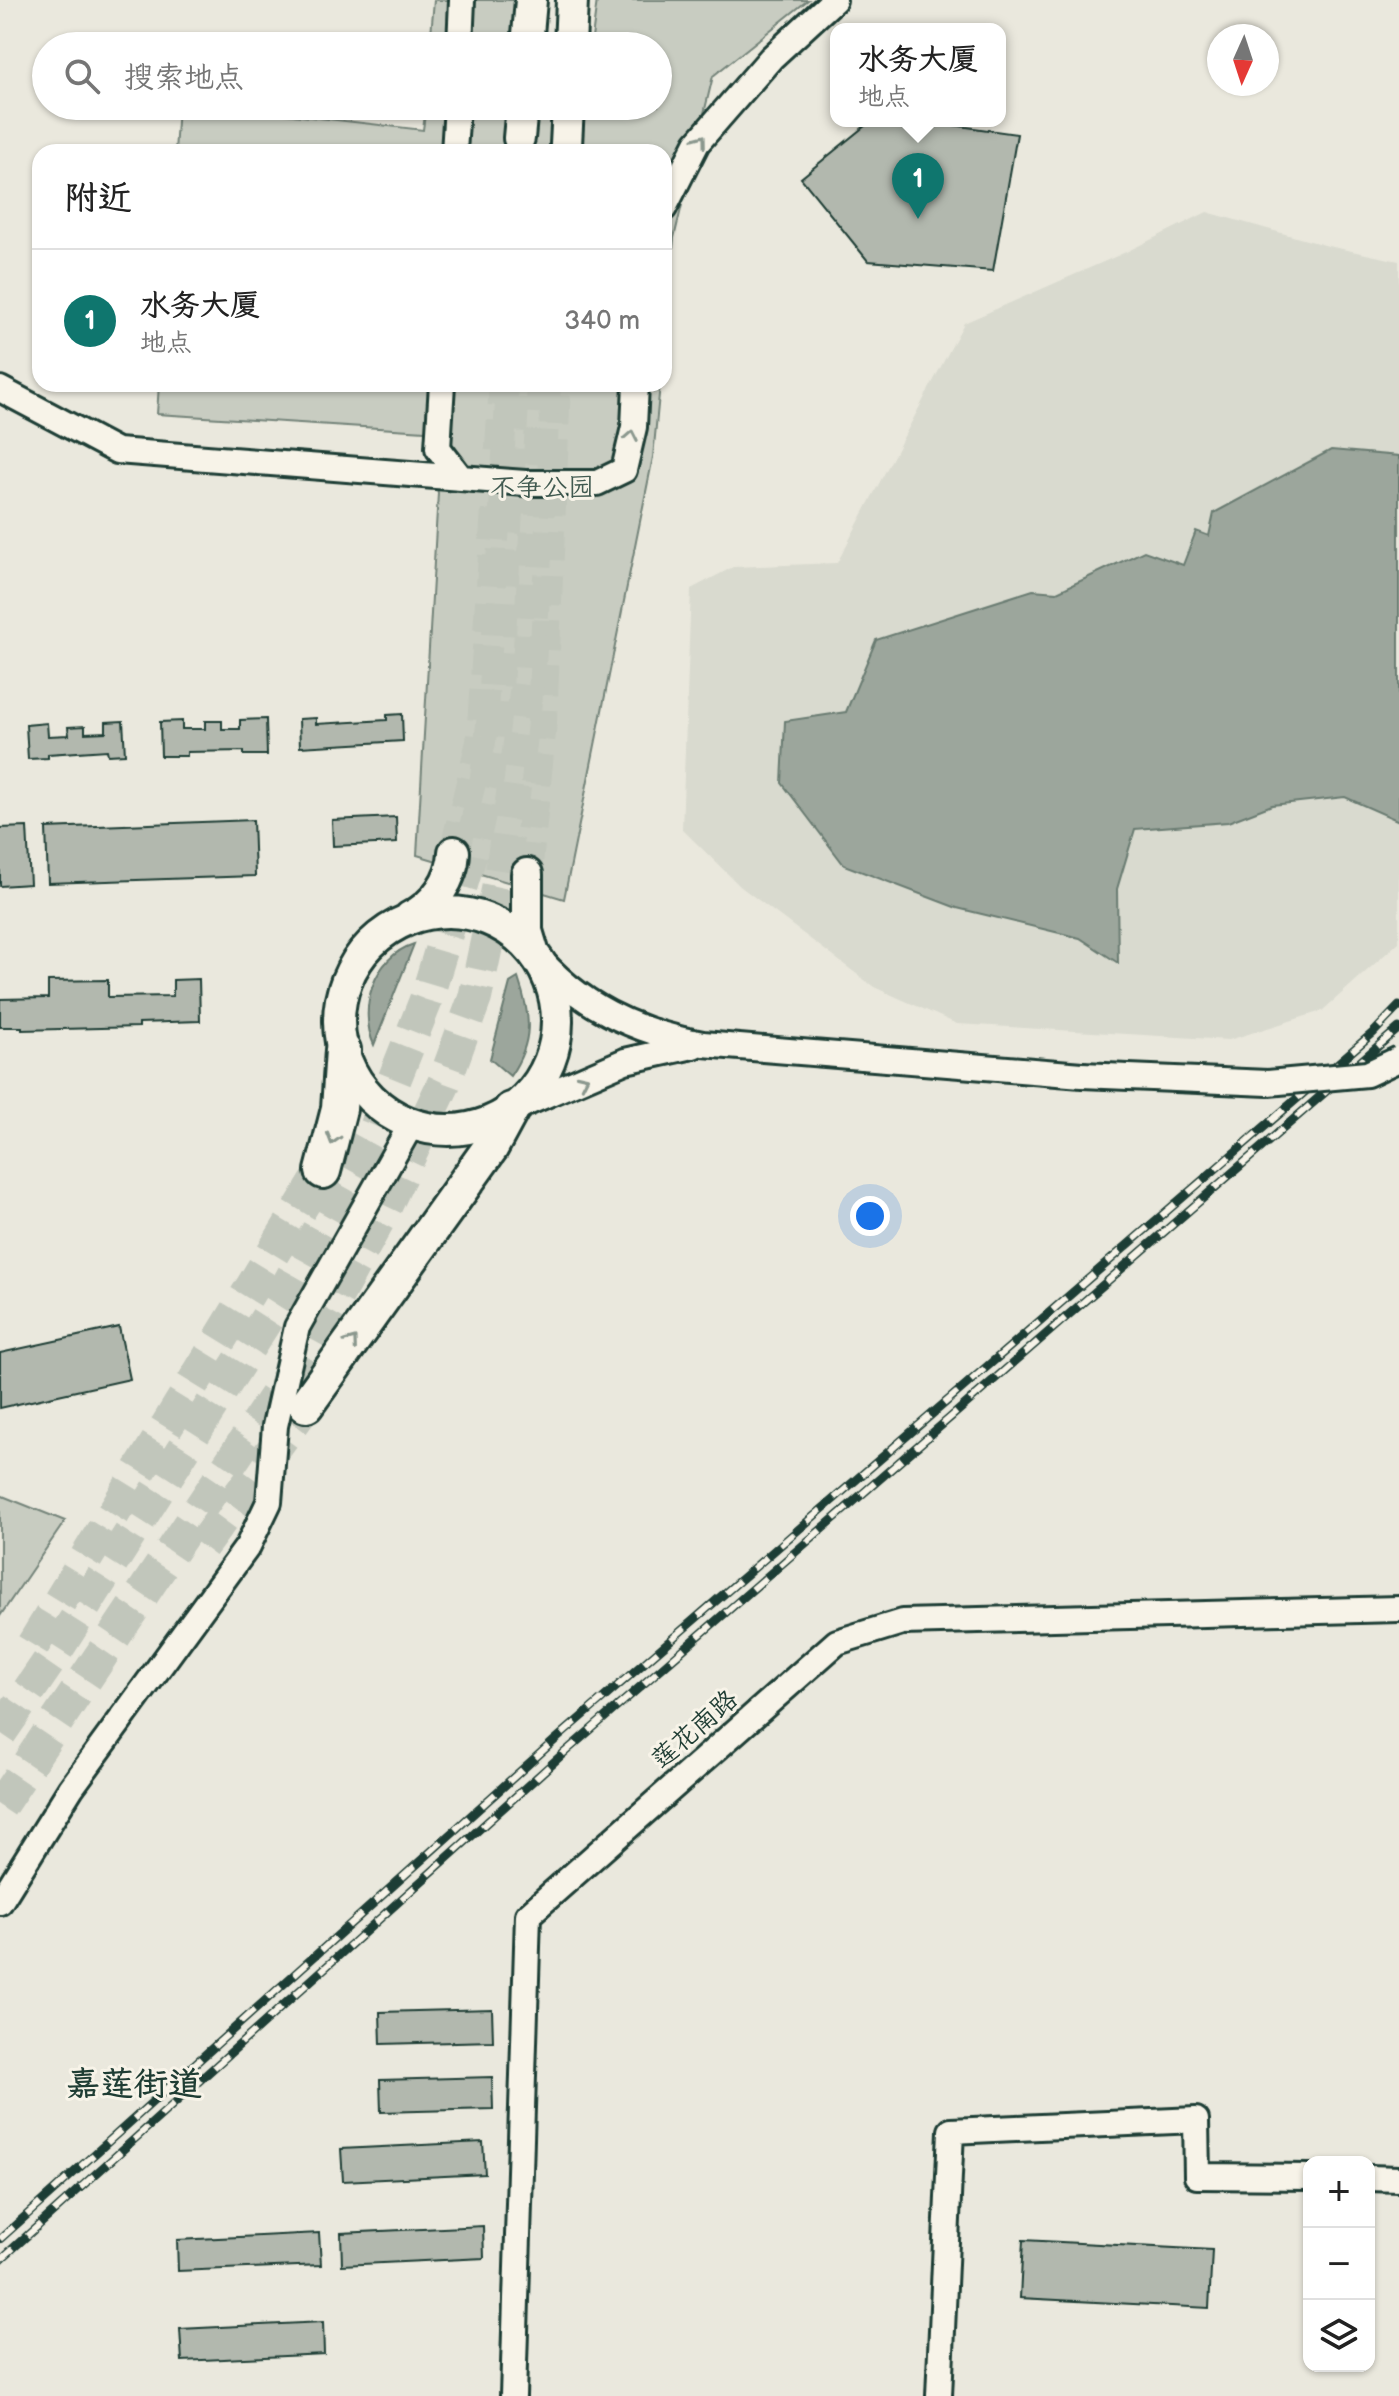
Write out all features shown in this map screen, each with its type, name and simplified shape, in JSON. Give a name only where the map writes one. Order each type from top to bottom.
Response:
[{"type":"highway","points":[[323,1171],[339,1109],[343,1050]]},
{"type":"highway","points":[[306,1405],[491,1147],[511,1110]]},
{"type":"main road","points":[[528,32],[531,0]]},
{"type":"main road","points":[[571,32],[572,0]]},
{"type":"main road","points":[[519,138],[521,120]]},
{"type":"main road","points":[[566,144],[567,120]]},
{"type":"main road","points":[[454,852],[447,881],[422,912],[382,933],[366,948],[346,979],[340,999],[338,1022],[343,1050],[358,1083],[385,1110],[412,1123],[453,1130],[481,1125],[511,1110],[538,1082],[554,1048],[557,1010],[553,989],[533,951],[526,920],[527,874]]},
{"type":"main road","points":[[410,917],[445,911],[480,917],[505,927],[533,951]]},
{"type":"street","points":[[461,32],[462,0]]},
{"type":"street","points":[[672,192],[697,143],[771,58],[834,0]]},
{"type":"street","points":[[455,144],[456,120]]},
{"type":"street","points":[[0,389],[117,451],[525,483],[597,483],[624,470],[634,427],[636,392]]},
{"type":"street","points":[[442,392],[438,448],[461,478]]},
{"type":"street","points":[[533,951],[554,977],[622,1021],[678,1040],[703,1044],[1082,1075],[1268,1083],[1367,1074],[1399,1059]]},
{"type":"street","points":[[511,1110],[625,1061],[703,1044]]},
{"type":"street","points":[[0,1902],[71,1788],[248,1546],[269,1502],[275,1426],[297,1327],[412,1123]]},
{"type":"street","name":"莲花南路","points":[[513,2396],[528,1915],[837,1642],[902,1622],[1399,1609]]},
{"type":"street","points":[[939,2396],[951,2131],[1196,2120],[1197,2176],[1303,2177]]},
{"type":"street","points":[[1375,2178],[1399,2179]]},
{"type":"shaded area","points":[[1207,212],[1328,246],[1399,261],[1399,942],[1322,1011],[1229,1040],[957,1024],[874,987],[741,887],[682,829],[691,589],[733,567],[837,563],[964,323],[1126,252]]},
{"type":"shaded area","points":[[1331,450],[1399,456],[1399,821],[1345,797],[1272,805],[1228,822],[1135,829],[1117,889],[1118,963],[1080,938],[957,908],[844,865],[782,783],[785,721],[846,712],[876,640],[1033,590],[1057,592],[1144,551],[1183,565],[1196,531],[1209,536],[1214,513]]},
{"type":"shaded area","points":[[414,944],[374,1045],[368,1016],[373,986],[388,960]]},
{"type":"shaded area","points":[[518,978],[526,1004],[528,1028],[523,1051],[510,1076],[490,1059],[510,983]]},
{"type":"green space","points":[[434,0],[518,0],[515,32],[431,32]]},
{"type":"green space","points":[[597,0],[808,0],[713,76],[674,238],[672,259],[672,144],[176,144],[177,120],[336,120],[423,130],[424,120],[672,120],[672,32],[593,32]]},
{"type":"green space","name":"不争公园","points":[[158,392],[659,392],[653,457],[564,899],[417,855],[438,493],[425,431],[157,414]]},
{"type":"green space","points":[[0,1495],[65,1521],[0,1616]]},
{"type":"building","points":[[864,127],[967,127],[1017,134],[993,271],[868,261],[801,178]]},
{"type":"building","points":[[402,714],[403,741],[300,747],[299,719],[316,718],[316,724],[387,720],[387,715]]},
{"type":"building","points":[[266,719],[267,755],[244,755],[244,751],[187,752],[187,756],[161,756],[160,722],[182,721],[182,729],[205,729],[205,721],[222,721],[222,729],[240,729],[240,720]]},
{"type":"building","points":[[123,721],[125,754],[108,755],[107,750],[48,754],[48,758],[28,759],[26,725],[47,723],[48,736],[69,735],[68,727],[85,726],[85,733],[106,732],[106,722]]},
{"type":"building","points":[[396,817],[397,843],[333,846],[332,820]]},
{"type":"building","points":[[253,820],[255,876],[48,883],[46,828]]},
{"type":"building","points":[[27,827],[30,884],[0,886],[0,828]]},
{"type":"building","points":[[199,979],[200,1021],[139,1023],[139,1027],[22,1030],[22,1027],[0,1027],[0,999],[48,998],[48,981],[108,980],[108,997],[173,996],[173,980]]},
{"type":"building","points":[[119,1327],[130,1379],[0,1408],[0,1353]]},
{"type":"building","points":[[492,2009],[493,2041],[381,2044],[380,2012]]},
{"type":"building","points":[[492,2077],[493,2109],[381,2112],[380,2080]]},
{"type":"building","points":[[483,2142],[485,2174],[343,2181],[341,2149]]},
{"type":"building","points":[[483,2226],[484,2258],[342,2265],[341,2233]]},
{"type":"building","points":[[319,2233],[321,2265],[178,2271],[177,2240]]},
{"type":"building","points":[[1023,2240],[1212,2250],[1209,2308],[1020,2298]]},
{"type":"building","points":[[323,2322],[324,2354],[182,2361],[180,2329]]},
{"type":"tunnel","points":[[454,852],[481,742],[503,392]]},
{"type":"tunnel","points":[[0,1733],[50,1660],[288,1285],[375,1128],[426,1000],[470,855],[487,778],[495,707],[513,392]]},
{"type":"tunnel","points":[[0,1806],[311,1343],[383,1211],[444,1083],[475,998],[502,871],[518,760],[529,668],[544,392]]},
{"type":"tunnel","points":[[527,874],[542,722],[556,392]]},
{"type":"tunnel","points":[[33,1645],[323,1171]]},
{"type":"tunnel","points":[[202,1546],[306,1405]]},
{"type":"railway","points":[[0,2239],[555,1740],[1374,1032],[1399,1006]]},
{"type":"railway","points":[[0,2260],[565,1752],[1399,1028]]},
{"type":"place","name":"水务大厦","points":[[918,219]]},
{"type":"district","name":"嘉莲街道","points":[[134,2084]]}]
